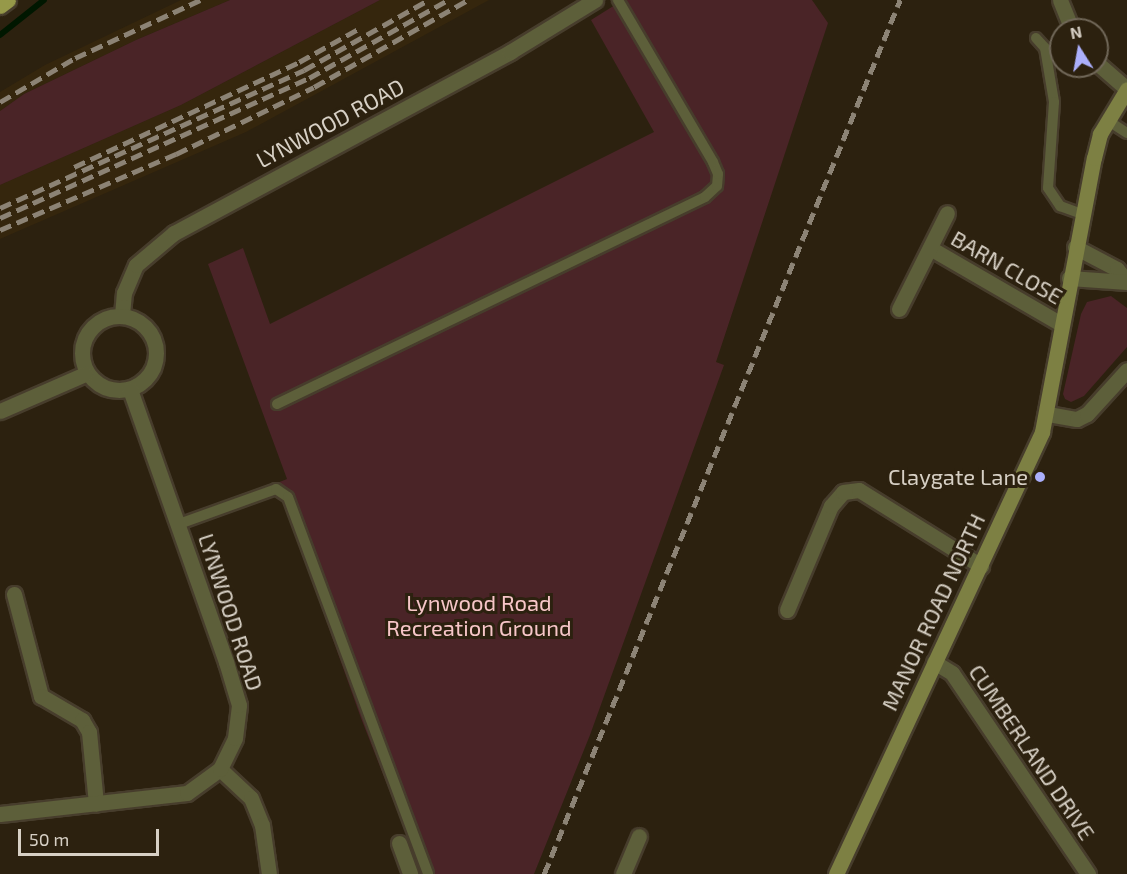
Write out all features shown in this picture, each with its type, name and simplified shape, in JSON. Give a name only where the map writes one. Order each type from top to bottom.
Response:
[{"type":"main road","points":[[0,6],[8,0]]},
{"type":"street","name":"LYNWOOD ROAD","points":[[122,315],[124,293],[136,266],[174,233],[510,52],[595,0]]},
{"type":"street","points":[[1060,0],[1067,18]]},
{"type":"street","points":[[1109,73],[1127,89]]},
{"type":"street","name":"MANOR ROAD NORTH","points":[[836,874],[981,566],[1048,414],[1069,278],[1094,158],[1107,120],[1127,89]]},
{"type":"street","name":"BARN CLOSE","points":[[899,309],[947,213]]},
{"type":"street","name":"BARN CLOSE","points":[[930,248],[1061,324]]},
{"type":"street","points":[[1075,248],[1110,265],[1127,282]]},
{"type":"street","points":[[1069,278],[1127,282]]},
{"type":"street","points":[[122,315],[146,328],[156,349],[152,370],[130,389],[104,387],[85,374],[82,351],[86,336],[105,319],[122,315]]},
{"type":"street","points":[[1048,414],[1077,419],[1087,414],[1127,370]]},
{"type":"street","points":[[0,411],[85,374]]},
{"type":"street","name":"LYNWOOD ROAD","points":[[0,814],[187,793],[220,769],[235,738],[238,705],[179,524],[130,389]]},
{"type":"street","points":[[787,610],[831,506],[843,492],[859,490],[981,566]]},
{"type":"street","points":[[14,594],[40,696],[82,720],[89,732],[96,804]]},
{"type":"street","name":"CUMBERLAND DRIVE","points":[[934,662],[952,673],[1088,874]]},
{"type":"street","points":[[220,769],[251,798],[262,825],[269,874]]},
{"type":"street","points":[[623,874],[639,836]]},
{"type":"street","points":[[399,843],[410,874]]},
{"type":"lane","points":[[277,404],[705,197],[717,186],[718,174],[713,162],[618,0]]},
{"type":"lane","points":[[1036,38],[1045,48],[1054,102],[1048,188],[1060,206],[1082,214]]},
{"type":"lane","points":[[1107,120],[1127,134]]},
{"type":"lane","points":[[179,524],[276,489],[288,497],[428,874]]},
{"type":"shaded area","points":[[181,0],[230,0],[136,40],[24,94],[0,111],[0,92],[45,65]]},
{"type":"shaded area","points":[[380,0],[489,0],[246,132],[0,239],[0,185],[181,105]]},
{"type":"green space","points":[[230,0],[380,0],[181,105],[0,185],[0,111],[24,94],[136,40]]},
{"type":"green space","name":"Lynwood Road Recreation Ground","points":[[623,0],[812,0],[828,23],[716,362],[724,365],[590,735],[534,874],[422,874],[361,718],[277,483],[287,479],[208,264],[243,248],[270,324],[654,132],[591,20]]},
{"type":"green space","points":[[1111,296],[1127,308],[1127,347],[1084,396],[1071,402],[1065,399],[1063,394],[1081,314],[1087,302]]},
{"type":"waterway","points":[[0,35],[44,0]]},
{"type":"railway","points":[[0,102],[75,58],[200,0]]},
{"type":"railway","points":[[0,208],[304,70],[428,0]]},
{"type":"railway","points":[[0,218],[309,78],[448,0]]},
{"type":"railway","points":[[0,230],[176,154],[314,87],[468,0]]},
{"type":"railway","points":[[544,874],[900,0]]},
{"type":"railway","points":[[74,167],[299,62],[360,28]]},
{"type":"place","name":"Claygate Lane","points":[[1040,477]]}]
